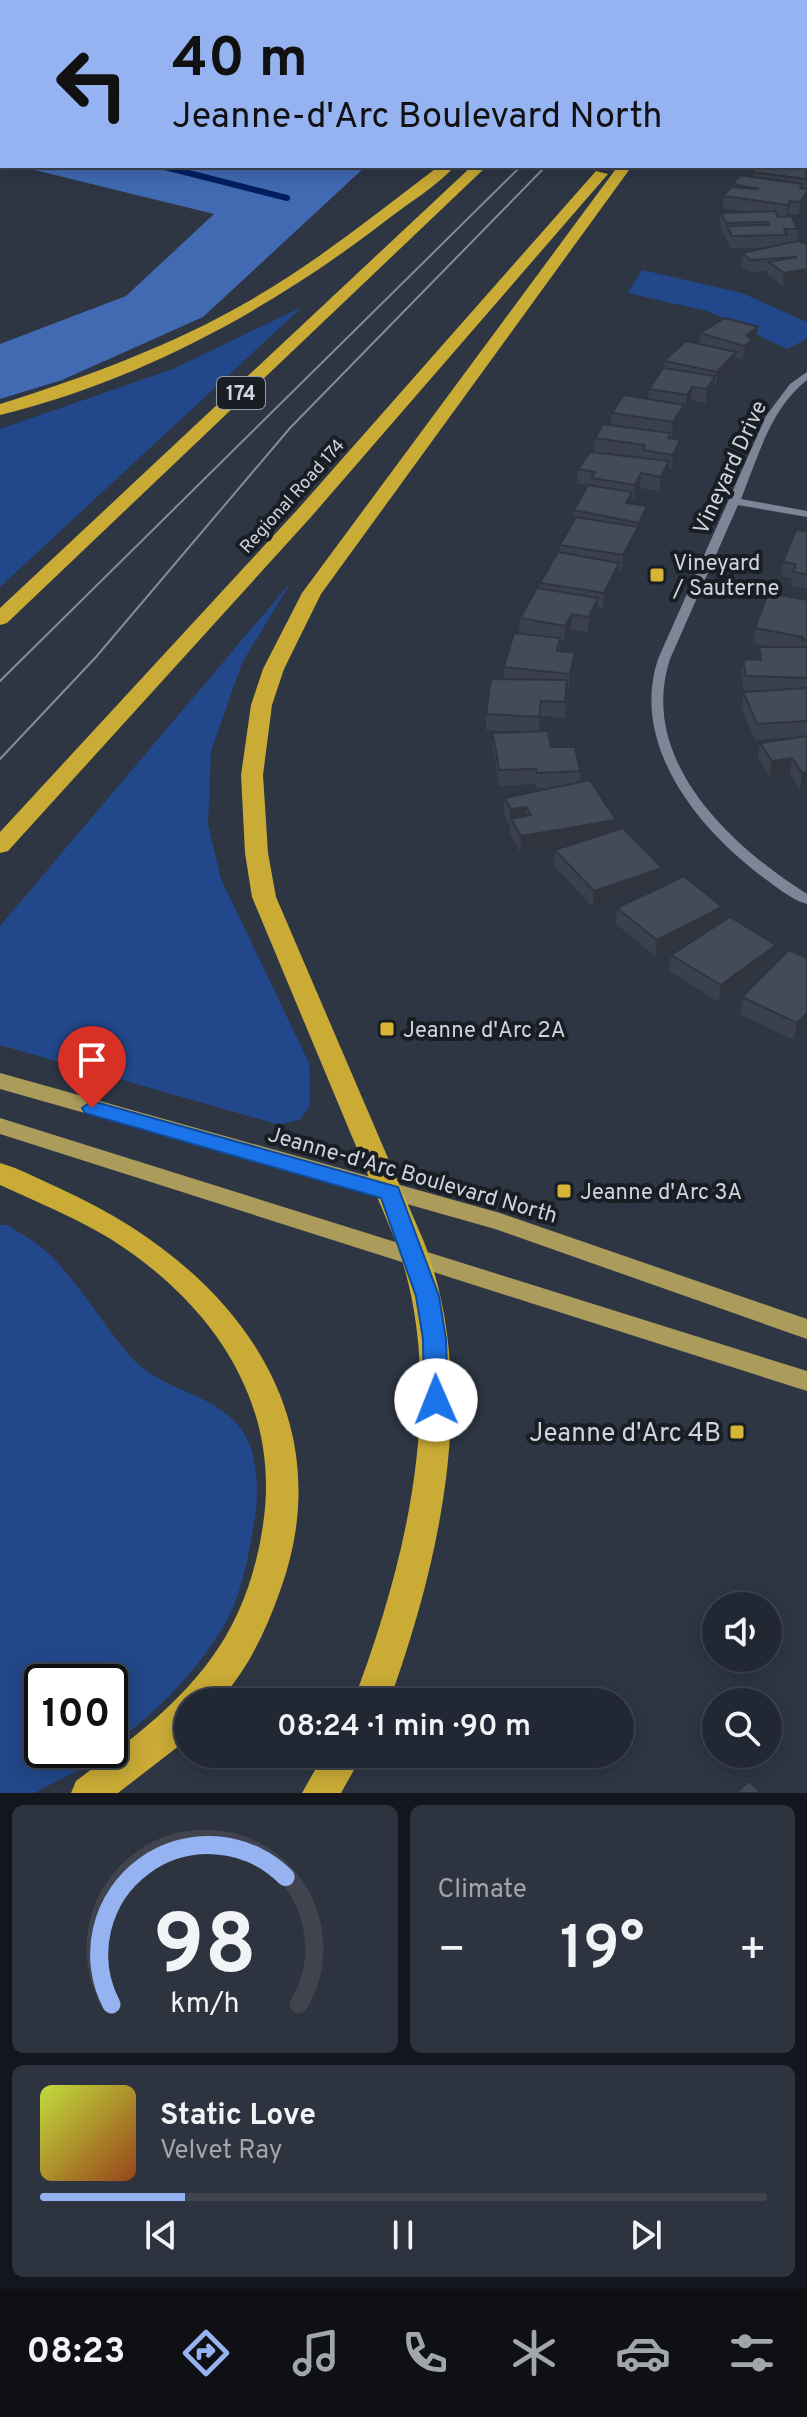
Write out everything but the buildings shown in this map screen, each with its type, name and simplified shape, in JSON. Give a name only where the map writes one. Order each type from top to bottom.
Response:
[{"type":"highway","points":[[0,410],[110,373],[241,312],[302,275],[445,168]]},
{"type":"highway","name":"174","points":[[0,619],[478,168]]},
{"type":"highway","name":"Regional Road 174","points":[[0,846],[122,716],[428,376],[606,168]]},
{"type":"highway","points":[[377,1688],[407,1587],[428,1473],[436,1400],[435,1339],[417,1259],[264,897],[254,842],[251,747],[282,643],[312,593],[624,168]]},
{"type":"highway","points":[[0,860],[122,716]]},
{"type":"highway","points":[[0,1173],[91,1215],[153,1254],[208,1304],[245,1354],[275,1420],[284,1488],[273,1557],[257,1611],[226,1667],[207,1688]]},
{"type":"highway","points":[[89,1793],[174,1726]]},
{"type":"highway","points":[[320,1793],[336,1768]]},
{"type":"main road","name":"Jeanne-d'Arc Boulevard North","points":[[0,1081],[500,1222],[807,1329]]},
{"type":"main road","points":[[0,1126],[807,1381]]},
{"type":"street","name":"Vineyard Drive","points":[[807,375],[781,400],[734,501],[661,671],[658,712],[663,737],[687,791],[725,837],[785,887],[807,900]]},
{"type":"street","points":[[734,501],[807,514]]},
{"type":"shaded area","points":[[26,168],[364,168],[203,317],[62,380],[0,399],[0,344],[126,296],[214,214]]},
{"type":"shaded area","points":[[642,270],[742,293],[807,322],[807,339],[787,349],[707,311],[628,293]]},
{"type":"shaded area","points":[[302,307],[0,587],[0,429],[173,369]]},
{"type":"shaded area","points":[[291,582],[242,663],[211,751],[208,824],[221,879],[309,1063],[310,1106],[301,1119],[280,1125],[0,1045],[0,926]]},
{"type":"shaded area","points":[[0,1225],[8,1225],[48,1253],[120,1344],[144,1369],[206,1401],[234,1421],[250,1445],[257,1491],[250,1546],[235,1602],[220,1632],[194,1669],[128,1733],[128,1664],[24,1664],[24,1768],[81,1768],[34,1793],[0,1793]]},
{"type":"waterway","points":[[169,168],[287,198]]},
{"type":"tram line","points":[[0,681],[519,168]]},
{"type":"tram line","points":[[0,759],[96,657],[290,428],[544,168]]},
{"type":"place","name":"Vineyard / Sauterne","points":[[657,575]]},
{"type":"place","name":"Jeanne d'Arc 2A","points":[[387,1029]]},
{"type":"place","name":"Jeanne d'Arc 3A","points":[[564,1191]]},
{"type":"place","name":"Jeanne d'Arc 4B","points":[[737,1432]]},
{"type":"route","points":[[92,1108],[390,1192],[428,1296],[435,1339],[436,1400]]}]
